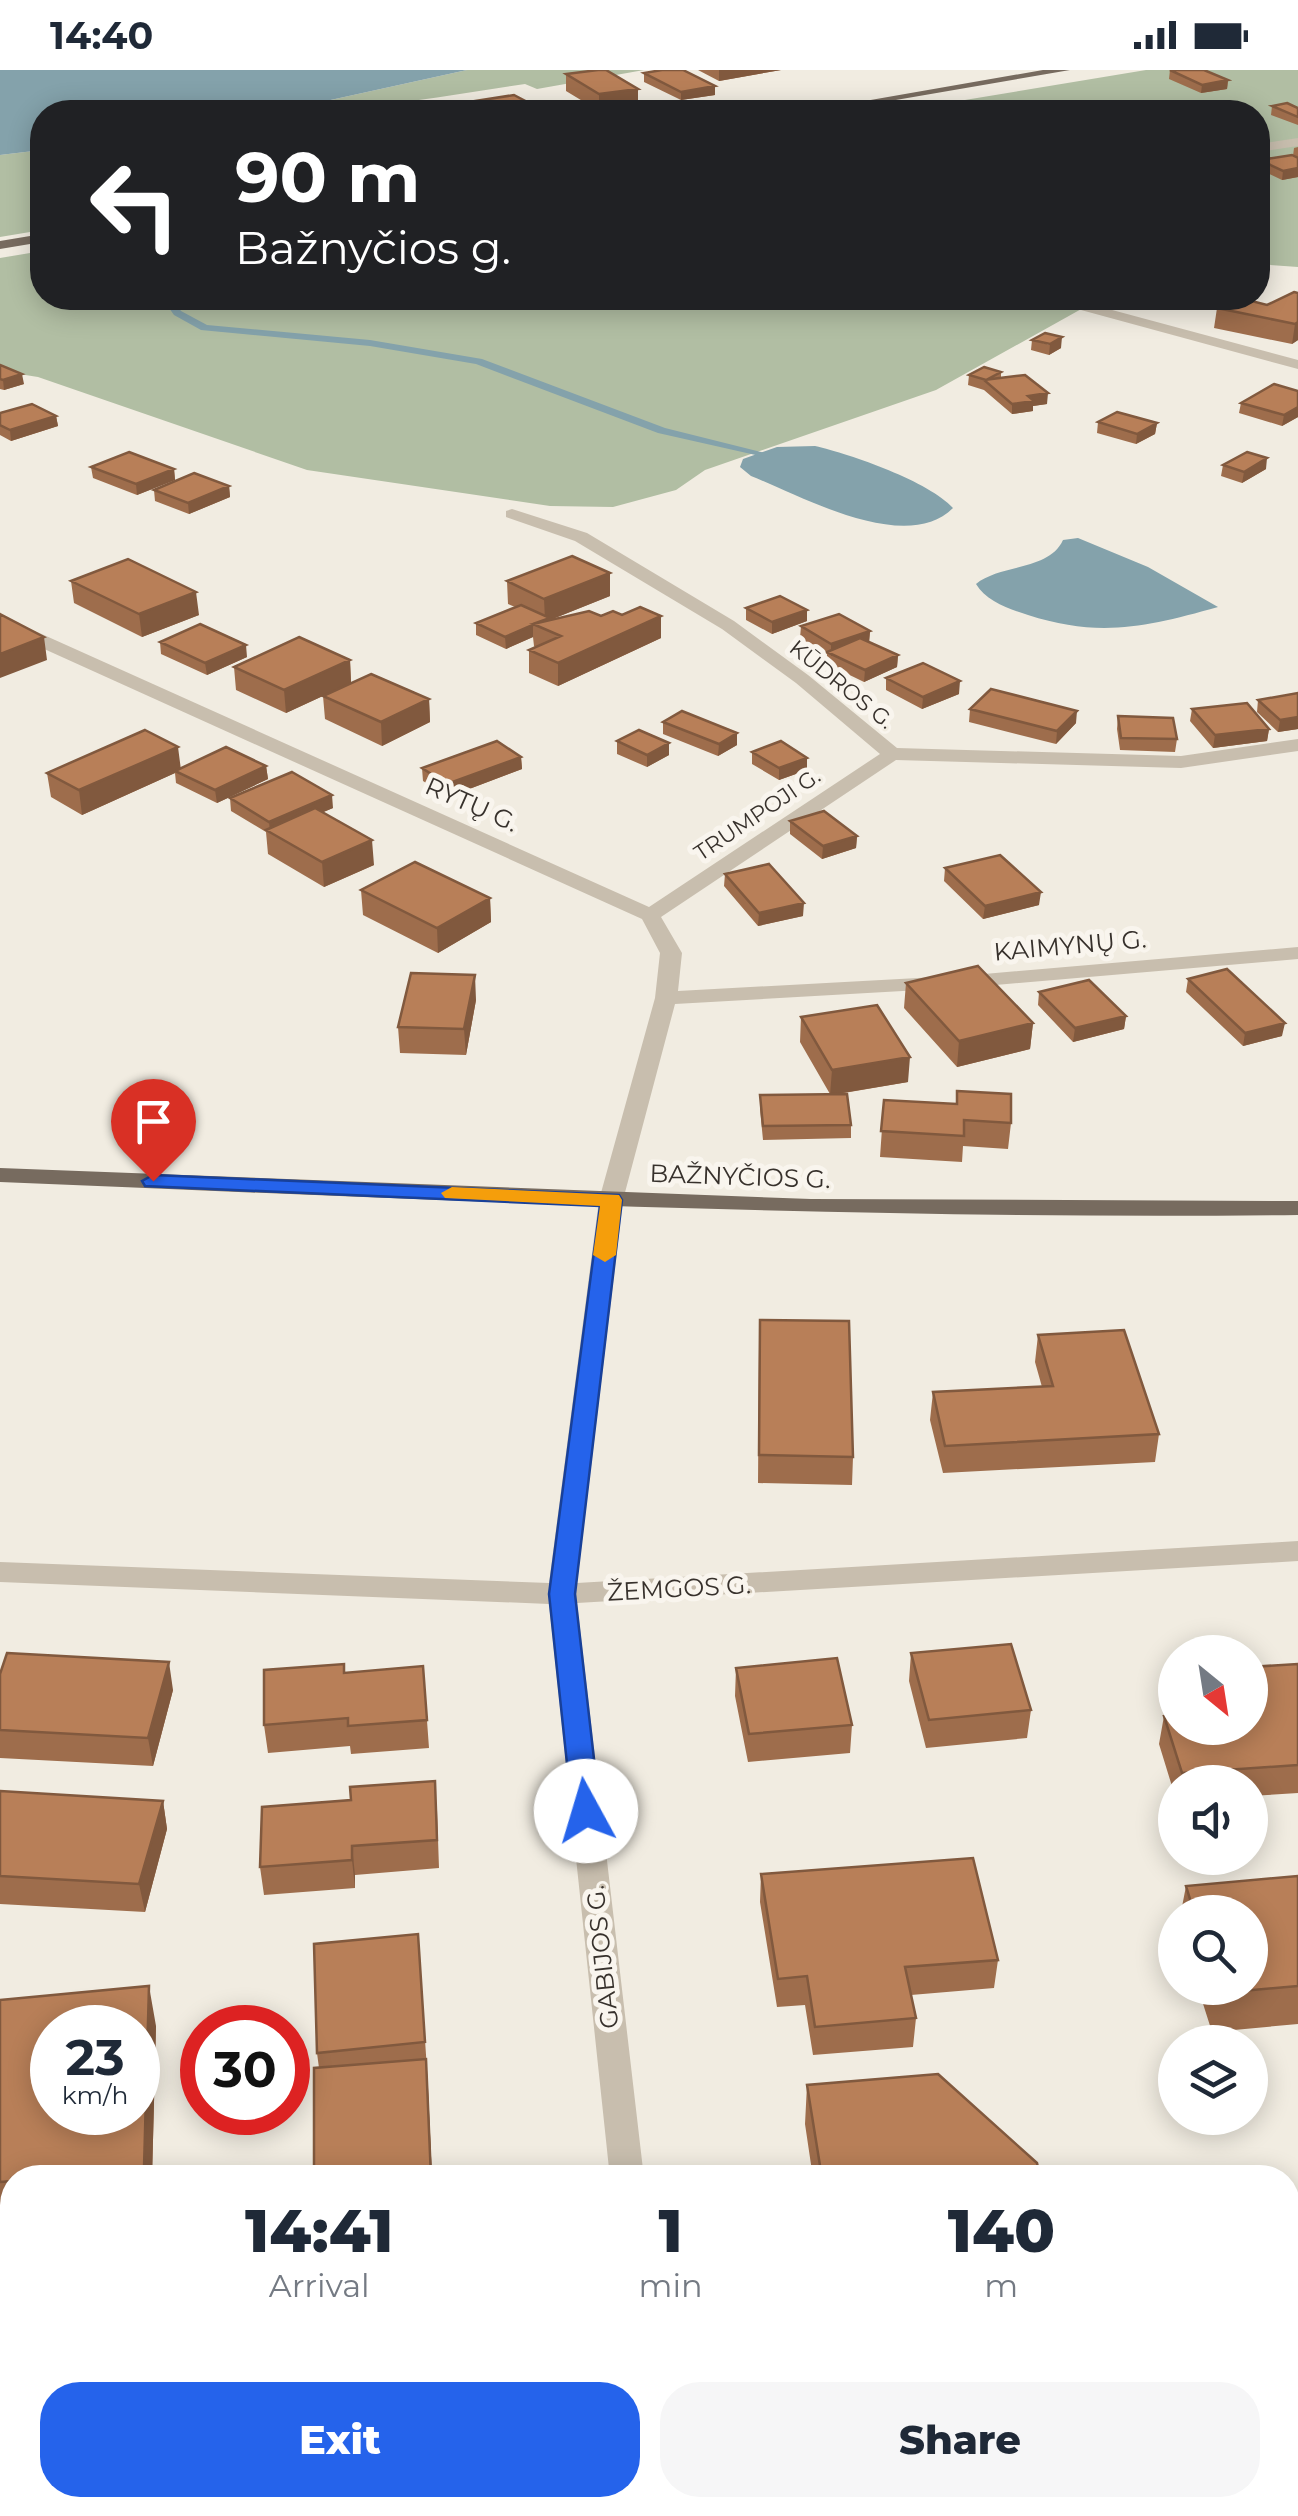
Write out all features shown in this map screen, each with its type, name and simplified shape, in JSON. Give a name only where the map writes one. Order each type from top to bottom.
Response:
[{"type":"main road","points":[[880,100],[1054,71]]},
{"type":"main road","points":[[0,245],[30,240]]},
{"type":"main road","name":"BAŽNYČIOS G.","points":[[0,1175],[612,1200],[1091,1212],[1298,1208]]},
{"type":"street","points":[[1270,146],[1298,142]]},
{"type":"street","points":[[1097,310],[1298,365]]},
{"type":"street","name":"KŪDROS G.","points":[[512,514],[581,537],[728,625],[802,679],[892,754],[1181,762],[1298,744]]},
{"type":"street","name":"RYTŲ G.","points":[[0,622],[650,915]]},
{"type":"street","name":"TRUMPOJI G.","points":[[650,915],[892,754]]},
{"type":"street","points":[[612,1200],[666,998],[671,953],[650,915]]},
{"type":"street","name":"KAIMYNŲ G.","points":[[666,998],[973,981],[1298,953]]},
{"type":"street","name":"GABIJOS G.","points":[[612,1200],[562,1594],[626,2165]]},
{"type":"street","name":"ŽEMGOS G.","points":[[0,1572],[562,1594],[1298,1551]]},
{"type":"green space","points":[[467,70],[644,70],[537,89],[525,84],[412,100],[331,100]]},
{"type":"green space","points":[[1146,70],[1298,70],[1298,140],[1270,144],[1270,100],[965,100]]},
{"type":"green space","points":[[1298,145],[1298,267],[1270,265],[1270,149]]},
{"type":"green space","points":[[30,151],[30,232],[0,237],[0,155]]},
{"type":"green space","points":[[30,253],[30,310],[1079,310],[936,390],[705,470],[676,490],[613,507],[550,506],[307,470],[38,377],[0,371],[0,258]]},
{"type":"water","points":[[0,70],[467,70],[331,100],[30,100],[30,151],[0,155]]},
{"type":"water","points":[[815,446],[909,479],[953,508],[933,521],[909,526],[882,524],[824,507],[751,476],[740,467],[743,459],[777,447]]},
{"type":"water","points":[[1078,538],[1148,567],[1218,607],[1123,627],[1078,626],[1006,607],[976,584],[1036,562],[1056,550],[1063,540]]},
{"type":"building","points":[[606,70],[638,89],[599,94],[566,74]]},
{"type":"building","points":[[683,70],[715,86],[681,92],[644,73]]},
{"type":"building","points":[[1170,70],[1204,70],[1228,80],[1202,85]]},
{"type":"building","points":[[514,95],[523,100],[482,100]]},
{"type":"building","points":[[1287,103],[1298,108],[1298,117],[1272,106]]},
{"type":"building","points":[[1292,155],[1298,158],[1298,168],[1283,171],[1270,165],[1270,158]]},
{"type":"building","points":[[1298,293],[1298,322],[1227,310],[1270,310],[1270,304]]},
{"type":"building","points":[[1045,333],[1062,337],[1050,344],[1032,340]]},
{"type":"building","points":[[0,365],[22,374],[0,379]]},
{"type":"building","points":[[984,367],[1001,372],[986,380],[969,375]]},
{"type":"building","points":[[1025,375],[1048,393],[1028,396],[1034,401],[1012,404],[984,380]]},
{"type":"building","points":[[1274,384],[1298,391],[1298,407],[1284,415],[1241,403]]},
{"type":"building","points":[[32,404],[56,416],[10,430],[0,425],[0,413]]},
{"type":"building","points":[[1117,412],[1157,423],[1137,434],[1098,422]]},
{"type":"building","points":[[129,452],[174,469],[136,484],[91,467]]},
{"type":"building","points":[[1247,452],[1267,458],[1244,472],[1223,465]]},
{"type":"building","points":[[194,473],[229,486],[188,503],[154,490]]},
{"type":"building","points":[[572,556],[610,573],[544,599],[507,581]]},
{"type":"building","points":[[128,559],[196,592],[139,614],[71,581]]},
{"type":"building","points":[[780,596],[807,610],[772,622],[746,608]]},
{"type":"building","points":[[521,605],[550,618],[505,637],[476,623]]},
{"type":"building","points":[[640,607],[661,616],[558,663],[529,650],[561,636],[533,624],[589,611],[601,616],[613,611],[622,615]]},
{"type":"building","points":[[0,614],[44,637],[0,654]]},
{"type":"building","points":[[839,614],[870,631],[831,644],[801,626]]},
{"type":"building","points":[[200,624],[246,645],[205,663],[160,642]]},
{"type":"building","points":[[299,637],[350,660],[284,690],[234,667]]},
{"type":"building","points":[[860,638],[898,655],[865,670],[827,652]]},
{"type":"building","points":[[923,663],[960,681],[923,697],[886,678]]},
{"type":"building","points":[[371,674],[429,699],[381,722],[323,696]]},
{"type":"building","points":[[991,689],[1077,711],[1057,731],[970,709]]},
{"type":"building","points":[[1298,693],[1298,717],[1280,720],[1258,700]]},
{"type":"building","points":[[1247,703],[1269,729],[1215,735],[1192,709]]},
{"type":"building","points":[[682,711],[737,733],[719,744],[663,722]]},
{"type":"building","points":[[1118,716],[1173,718],[1177,739],[1121,738]]},
{"type":"building","points":[[145,730],[178,747],[79,790],[47,773]]},
{"type":"building","points":[[639,730],[669,743],[647,755],[617,741]]},
{"type":"building","points":[[497,741],[521,757],[447,784],[422,768]]},
{"type":"building","points":[[781,741],[807,758],[779,768],[752,752]]},
{"type":"building","points":[[226,747],[266,766],[215,790],[175,771]]},
{"type":"building","points":[[292,772],[332,795],[269,822],[230,798]]},
{"type":"building","points":[[315,808],[372,840],[322,862],[266,830]]},
{"type":"building","points":[[824,811],[857,836],[823,846],[790,821]]},
{"type":"building","points":[[1000,855],[1041,892],[985,906],[945,868]]},
{"type":"building","points":[[415,862],[490,898],[437,928],[361,890]]},
{"type":"building","points":[[769,864],[804,903],[759,913],[725,874]]},
{"type":"building","points":[[978,966],[1033,1023],[959,1041],[906,983]]},
{"type":"building","points":[[1227,969],[1285,1023],[1245,1033],[1188,979]]},
{"type":"building","points":[[411,973],[475,975],[464,1029],[398,1027]]},
{"type":"building","points":[[1089,980],[1126,1016],[1075,1028],[1039,992]]},
{"type":"building","points":[[877,1005],[910,1057],[832,1070],[801,1017]]},
{"type":"building","points":[[957,1091],[1011,1094],[1011,1123],[964,1120],[964,1136],[881,1131],[884,1100],[957,1104]]},
{"type":"building","points":[[847,1094],[851,1125],[763,1126],[760,1095]]},
{"type":"building","points":[[760,1320],[849,1321],[853,1457],[759,1455]]},
{"type":"building","points":[[1124,1330],[1159,1434],[945,1446],[933,1392],[1053,1386],[1038,1335]]},
{"type":"building","points":[[1011,1644],[1031,1710],[929,1720],[911,1653]]},
{"type":"building","points":[[7,1653],[169,1662],[148,1738],[0,1730],[0,1674]]},
{"type":"building","points":[[837,1658],[852,1725],[749,1734],[736,1668]]},
{"type":"building","points":[[344,1664],[344,1673],[423,1666],[427,1720],[348,1726],[348,1718],[264,1725],[264,1670]]},
{"type":"building","points":[[1298,1664],[1298,1765],[1179,1765],[1173,1745],[1268,1745],[1268,1666]]},
{"type":"building","points":[[435,1781],[437,1840],[352,1846],[352,1860],[260,1867],[262,1807],[351,1800],[350,1787]]},
{"type":"building","points":[[0,1791],[163,1801],[139,1884],[0,1876]]},
{"type":"building","points":[[973,1858],[998,1960],[905,1967],[916,2018],[815,2027],[807,1976],[778,1979],[761,1874]]},
{"type":"building","points":[[1298,1876],[1298,1986],[1268,1989],[1268,1895],[1189,1895],[1186,1886]]},
{"type":"building","points":[[418,1934],[425,2042],[317,2053],[314,1944]]},
{"type":"building","points":[[149,1986],[148,2005],[30,2005],[30,2135],[145,2135],[144,2165],[0,2165],[0,2000]]},
{"type":"building","points":[[426,2059],[430,2165],[314,2165],[314,2068]]},
{"type":"building","points":[[938,2074],[1037,2165],[820,2165],[807,2085]]},
{"type":"waterway","points":[[175,310],[205,328],[370,343],[478,361],[662,431],[760,453]]},
{"type":"slow traffic","points":[[452,1193],[612,1200],[605,1255]]},
{"type":"route","points":[[153,1181],[612,1200],[562,1594],[586,1811]]}]
